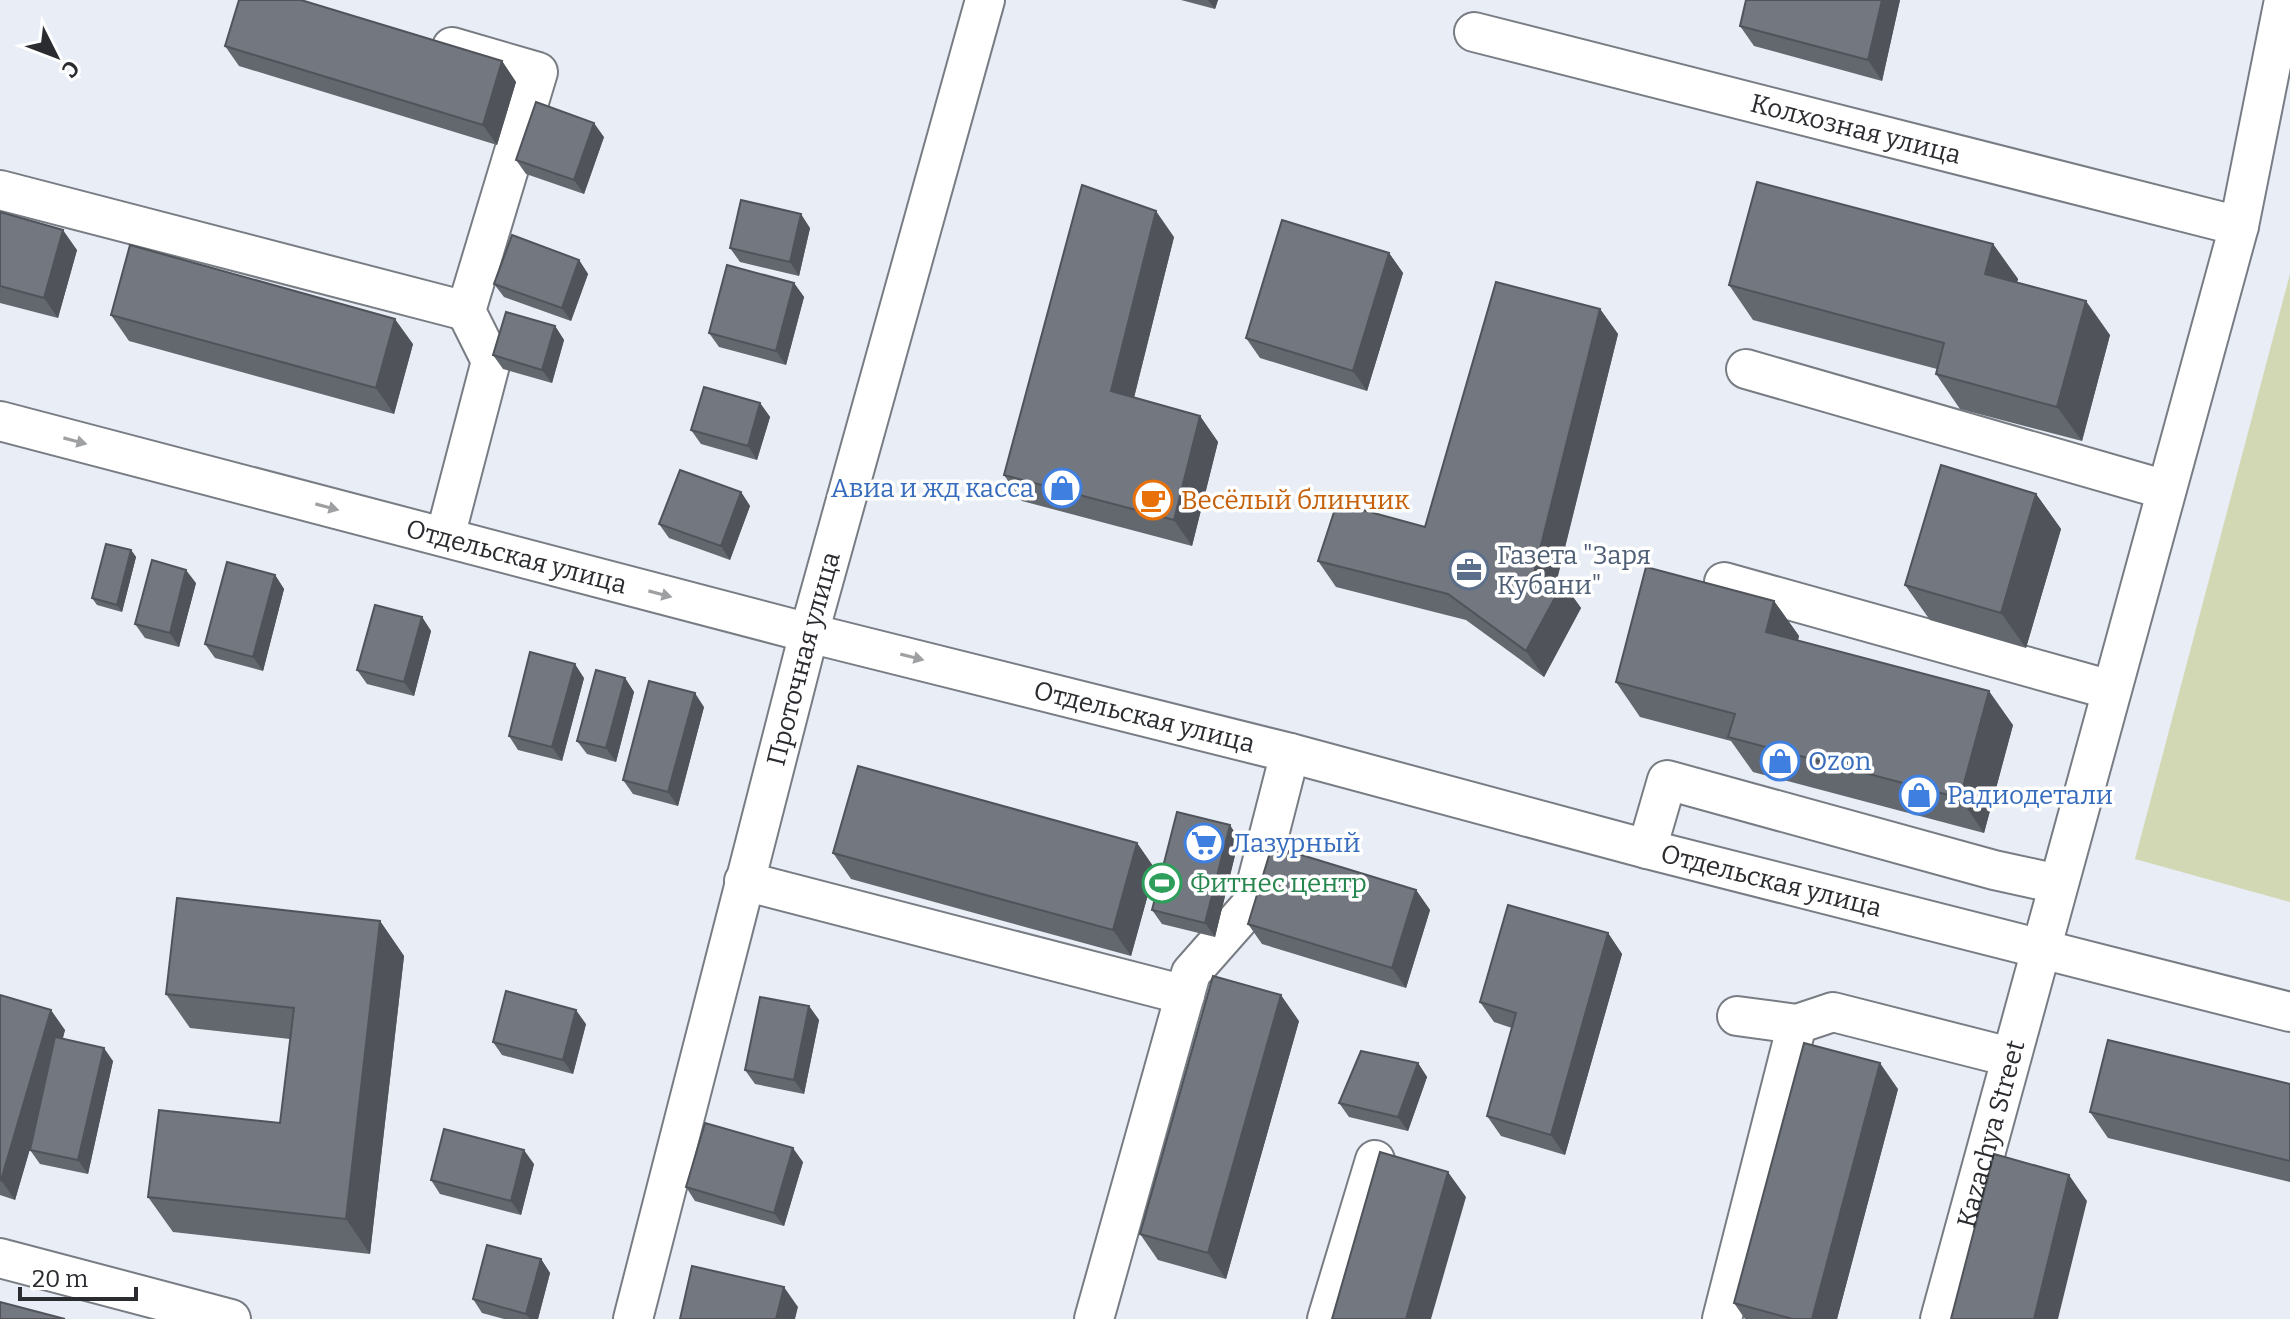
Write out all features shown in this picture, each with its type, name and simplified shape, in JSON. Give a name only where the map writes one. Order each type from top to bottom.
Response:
[{"type":"street","name":"Проточная улица","points":[[633,1319],[809,633],[985,0]]},
{"type":"street","name":"Kazachya Street","points":[[1940,1319],[2239,226],[2284,0]]},
{"type":"street","name":"Колхозная улица","points":[[1474,32],[2239,226]]},
{"type":"street","points":[[422,38],[538,72],[466,311],[491,361],[445,537]]},
{"type":"street","points":[[0,190],[466,311]]},
{"type":"street","points":[[1746,369],[2166,490]]},
{"type":"street","name":"Отдельская улица","points":[[0,421],[809,633],[1290,753],[1647,849],[2290,1012]]},
{"type":"street","points":[[1724,582],[2111,690]]},
{"type":"street","points":[[1094,1319],[1191,973],[1251,905],[1290,753]]},
{"type":"street","points":[[1647,849],[1667,780],[1994,870],[2058,884]]},
{"type":"street","points":[[744,881],[1185,995]]},
{"type":"street","points":[[1737,1016],[1797,1024],[1833,1012],[2010,1057]]},
{"type":"street","points":[[1722,1319],[1797,1024]]},
{"type":"street","points":[[1327,1319],[1375,1160]]},
{"type":"street","points":[[0,1258],[221,1318]]},
{"type":"green space","points":[[2290,274],[2290,902],[2135,859]]},
{"type":"building","points":[[239,0],[301,0],[502,61],[483,125],[225,46]]},
{"type":"building","points":[[1746,0],[1882,0],[1868,60],[1740,26]]},
{"type":"building","points":[[536,102],[594,123],[574,180],[516,160]]},
{"type":"building","points":[[1757,182],[1993,244],[1985,274],[2086,301],[2057,407],[1936,374],[1944,343],[1729,285]]},
{"type":"building","points":[[1082,185],[1156,211],[1111,391],[1200,416],[1174,520],[1004,475]]},
{"type":"building","points":[[741,200],[801,214],[790,262],[730,248]]},
{"type":"building","points":[[0,212],[63,230],[44,298],[0,286]]},
{"type":"building","points":[[1282,220],[1389,253],[1353,371],[1246,338]]},
{"type":"building","points":[[512,235],[579,260],[562,308],[494,284]]},
{"type":"building","points":[[130,245],[395,319],[376,388],[111,315]]},
{"type":"building","points":[[727,265],[794,283],[776,351],[709,333]]},
{"type":"building","points":[[1496,282],[1600,309],[1534,573],[1563,583],[1526,651],[1448,594],[1318,561],[1337,503],[1425,527]]},
{"type":"building","points":[[506,312],[555,326],[542,370],[493,355]]},
{"type":"building","points":[[704,387],[760,403],[748,446],[691,430]]},
{"type":"building","points":[[1941,465],[2036,494],[2001,613],[1905,585]]},
{"type":"building","points":[[680,470],[741,492],[721,546],[659,524]]},
{"type":"building","points":[[106,544],[131,550],[117,605],[92,598]]},
{"type":"building","points":[[152,560],[186,570],[170,633],[135,624]]},
{"type":"building","points":[[227,562],[275,575],[253,657],[205,644]]},
{"type":"building","points":[[1646,567],[1774,601],[1766,632],[1989,691],[1960,798],[1728,737],[1735,714],[1616,682]]},
{"type":"building","points":[[375,605],[422,617],[404,682],[357,670]]},
{"type":"building","points":[[530,652],[575,664],[552,747],[509,736]]},
{"type":"building","points":[[596,670],[625,678],[606,748],[577,741]]},
{"type":"building","points":[[649,681],[695,693],[668,792],[623,780]]},
{"type":"building","points":[[858,766],[1137,843],[1113,930],[833,853]]},
{"type":"building","points":[[1177,812],[1230,825],[1205,923],[1152,910]]},
{"type":"building","points":[[1272,846],[1416,890],[1392,968],[1248,924]]},
{"type":"building","points":[[177,898],[380,921],[346,1219],[148,1197],[159,1110],[280,1123],[294,1008],[166,994]]},
{"type":"building","points":[[1508,905],[1608,933],[1551,1135],[1487,1116],[1516,1013],[1480,1002]]},
{"type":"building","points":[[1213,976],[1281,995],[1208,1253],[1140,1234]]},
{"type":"building","points":[[506,991],[576,1010],[563,1060],[493,1042]]},
{"type":"building","points":[[0,995],[51,1010],[1,1180],[0,1179]]},
{"type":"building","points":[[760,997],[809,1006],[794,1080],[745,1070]]},
{"type":"building","points":[[55,1037],[104,1048],[78,1160],[30,1150]]},
{"type":"building","points":[[2108,1040],[2290,1084],[2290,1161],[2090,1112]]},
{"type":"building","points":[[1804,1043],[1880,1063],[1812,1319],[1793,1319],[1734,1303]]},
{"type":"building","points":[[1361,1051],[1418,1063],[1398,1117],[1339,1103]]},
{"type":"building","points":[[705,1123],[793,1148],[774,1213],[686,1187]]},
{"type":"building","points":[[444,1129],[524,1150],[511,1201],[431,1180]]},
{"type":"building","points":[[1380,1152],[1448,1172],[1406,1319],[1332,1319]]},
{"type":"building","points":[[1994,1154],[2069,1175],[2034,1319],[1951,1319]]},
{"type":"building","points":[[487,1245],[541,1259],[526,1314],[473,1299]]},
{"type":"building","points":[[692,1266],[784,1287],[776,1319],[680,1319]]},
{"type":"building","points":[[0,1302],[65,1319],[0,1319]]},
{"type":"place","name":"Авиа и жд касса","points":[[1062,488]]},
{"type":"place","name":"Весёлый блинчик","points":[[1153,500]]},
{"type":"place","name":"Газета \"Заря Кубани\"","points":[[1469,570]]},
{"type":"place","name":"Ozon","points":[[1780,761]]},
{"type":"place","name":"Радиодетали","points":[[1919,795]]},
{"type":"place","name":"Лазурный","points":[[1204,843]]},
{"type":"place","name":"Фитнес центр","points":[[1162,883]]}]
